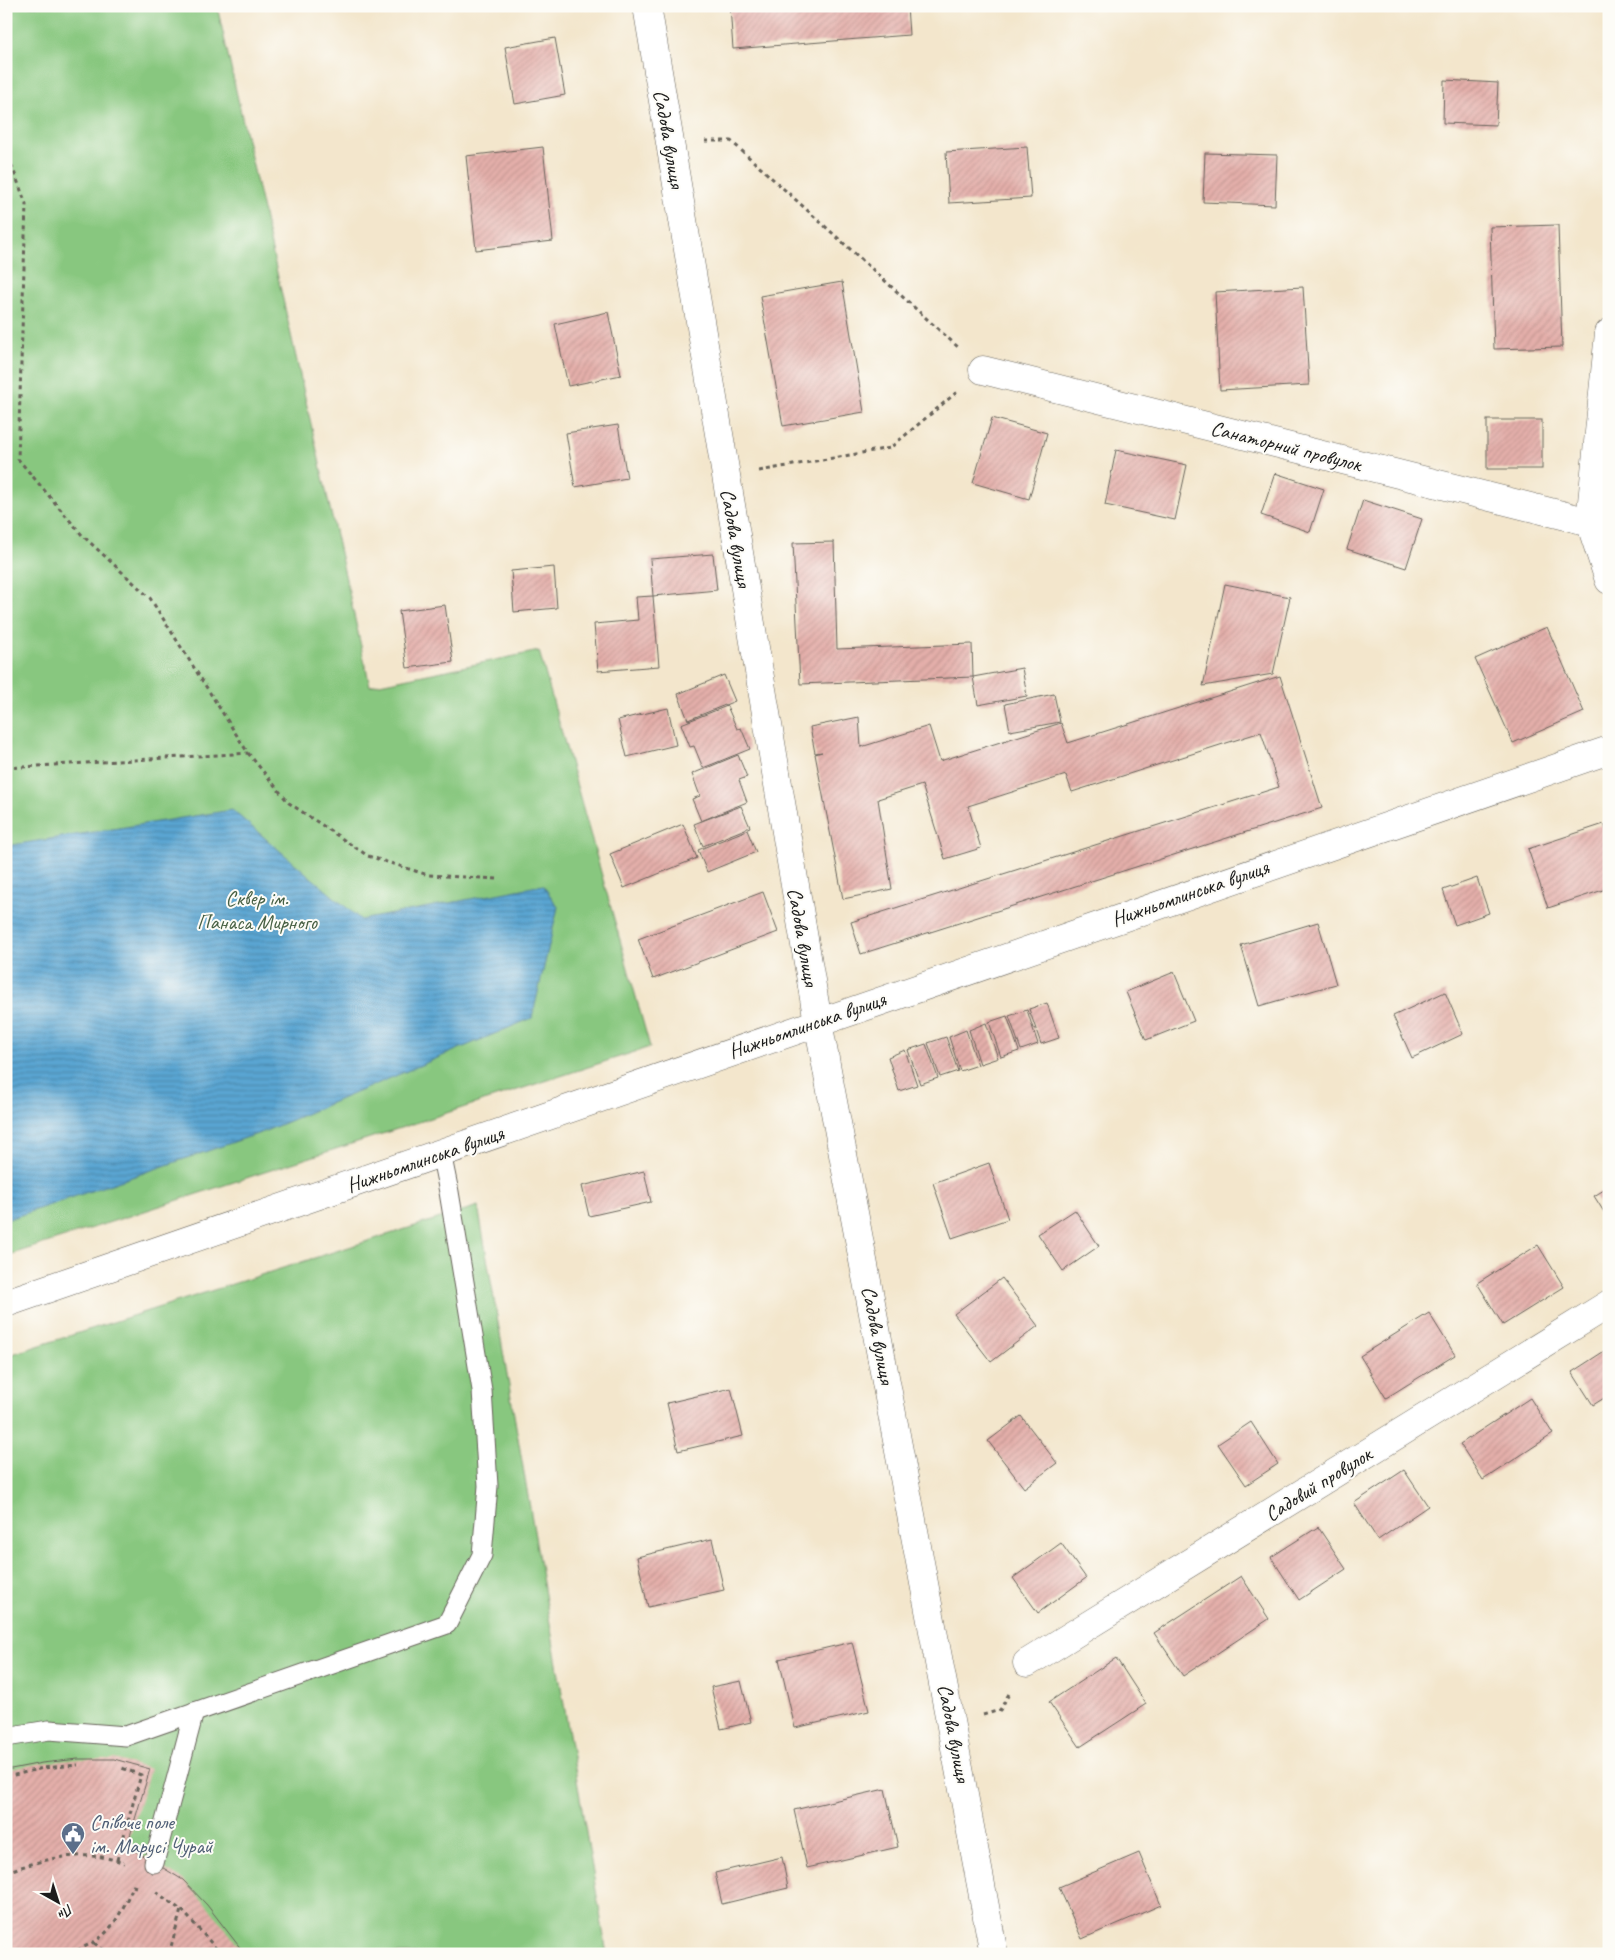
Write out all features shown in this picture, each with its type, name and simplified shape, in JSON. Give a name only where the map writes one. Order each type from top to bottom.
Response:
[{"type":"street","name":"Садова вулиця","points":[[647,6],[818,1022],[994,1954]]},
{"type":"street","points":[[1607,571],[1590,522],[1609,333]]},
{"type":"street","name":"Санаторний провулок","points":[[983,370],[1590,522]]},
{"type":"street","name":"Нижньомлинська вулиця","points":[[6,1303],[1609,750]]},
{"type":"street","name":"Садовий провулок","points":[[1027,1663],[1609,1304]]},
{"type":"lane","points":[[6,1737],[49,1730],[126,1736],[447,1624],[482,1555],[488,1486],[482,1390],[441,1154]]},
{"type":"lane","points":[[154,1863],[194,1712]]},
{"type":"path","points":[[670,141],[730,140],[983,370],[890,448],[726,477]]},
{"type":"path","points":[[6,150],[26,204],[18,459],[82,535],[150,598],[248,753],[288,803],[368,856],[428,875],[499,880]]},
{"type":"path","points":[[6,768],[248,753]]},
{"type":"path","points":[[6,1777],[43,1768],[87,1765]]},
{"type":"path","points":[[6,1872],[34,1862],[83,1855],[97,1855],[117,1860],[141,1775],[112,1765]]},
{"type":"path","points":[[70,1954],[94,1942],[122,1913],[132,1886],[140,1888]]},
{"type":"path","points":[[152,1891],[181,1910],[220,1954]]},
{"type":"path","points":[[169,1954],[181,1910]]},
{"type":"path","points":[[94,1942],[109,1954]]},
{"type":"green space","name":"Сквер ім. Панаса Мирного","points":[[6,6],[217,6],[370,686],[539,651],[650,1047],[6,1256]]},
{"type":"green space","points":[[478,1206],[607,1954],[6,1954],[6,1356]]},
{"type":"water","points":[[232,810],[361,920],[543,885],[558,907],[532,1018],[263,1132],[6,1220],[6,846]]},
{"type":"building","points":[[730,6],[907,6],[909,35],[733,49]]},
{"type":"building","points":[[930,6],[957,6],[957,8],[930,10]]},
{"type":"building","points":[[555,38],[565,95],[515,104],[505,47]]},
{"type":"building","points":[[1444,80],[1498,83],[1496,125],[1443,123]]},
{"type":"building","points":[[543,147],[553,241],[476,250],[466,156]]},
{"type":"building","points":[[1027,147],[1031,198],[949,203],[946,152]]},
{"type":"building","points":[[1205,153],[1277,155],[1275,205],[1203,202]]},
{"type":"building","points":[[1558,225],[1562,347],[1494,349],[1490,227]]},
{"type":"building","points":[[842,282],[864,412],[783,426],[760,296]]},
{"type":"building","points":[[1303,287],[1309,385],[1220,390],[1215,292]]},
{"type":"building","points":[[608,312],[621,375],[568,386],[555,324]]},
{"type":"building","points":[[992,418],[1047,433],[1029,499],[973,483]]},
{"type":"building","points":[[1487,420],[1542,420],[1542,469],[1487,469]]},
{"type":"building","points":[[618,425],[627,478],[575,487],[566,433]]},
{"type":"building","points":[[1116,450],[1187,465],[1175,520],[1105,505]]},
{"type":"building","points":[[1275,473],[1324,489],[1310,532],[1261,515]]},
{"type":"building","points":[[1363,500],[1422,519],[1406,568],[1347,549]]},
{"type":"building","points":[[834,542],[837,649],[972,644],[973,677],[800,684],[793,543]]},
{"type":"building","points":[[713,554],[717,590],[653,596],[650,559]]},
{"type":"building","points":[[554,567],[557,608],[514,612],[511,571]]},
{"type":"building","points":[[1225,584],[1290,597],[1273,674],[1203,686]]},
{"type":"building","points":[[653,596],[659,666],[598,671],[594,624],[638,620],[636,597]]},
{"type":"building","points":[[445,605],[453,662],[407,668],[399,611]]},
{"type":"building","points":[[1547,627],[1584,712],[1513,743],[1475,659]]},
{"type":"building","points":[[1022,668],[1027,696],[978,705],[973,677]]},
{"type":"building","points":[[724,675],[735,701],[688,720],[678,694]]},
{"type":"building","points":[[1280,676],[1322,808],[861,954],[851,922],[1279,787],[1261,732],[1072,792],[1066,775],[968,806],[981,848],[945,859],[922,785],[878,799],[892,889],[843,899],[815,754],[822,752],[815,753],[810,727],[859,717],[861,747],[929,726],[940,761],[1061,723],[1068,743]]},
{"type":"building","points":[[1054,694],[1060,722],[1010,731],[1005,704]]},
{"type":"building","points":[[727,706],[737,729],[741,728],[750,749],[703,768],[694,746],[690,747],[681,724]]},
{"type":"building","points":[[668,708],[676,745],[627,757],[618,720]]},
{"type":"building","points":[[738,755],[747,777],[739,780],[747,802],[701,821],[692,799],[700,796],[692,774]]},
{"type":"building","points":[[741,806],[750,827],[703,846],[694,824]]},
{"type":"building","points":[[683,824],[697,858],[624,888],[610,854]]},
{"type":"building","points":[[1604,824],[1609,837],[1609,888],[1548,908],[1528,849]]},
{"type":"building","points":[[747,830],[756,852],[707,872],[698,850]]},
{"type":"building","points":[[1477,878],[1489,913],[1455,925],[1443,890]]},
{"type":"building","points":[[763,892],[778,932],[653,979],[638,939]]},
{"type":"building","points":[[1318,922],[1336,984],[1259,1006],[1241,945]]},
{"type":"building","points":[[1174,972],[1194,1021],[1146,1040],[1126,992]]},
{"type":"building","points":[[1445,992],[1463,1034],[1412,1058],[1393,1016]]},
{"type":"building","points":[[1047,1003],[1059,1038],[1041,1044],[1029,1009]]},
{"type":"building","points":[[1027,1010],[1038,1044],[1021,1050],[1009,1016]]},
{"type":"building","points":[[1007,1016],[1019,1051],[1001,1057],[989,1022]]},
{"type":"building","points":[[986,1023],[998,1058],[980,1064],[969,1030]]},
{"type":"building","points":[[966,1030],[978,1065],[960,1071],[949,1037]]},
{"type":"building","points":[[946,1037],[958,1071],[940,1077],[928,1043]]},
{"type":"building","points":[[926,1044],[938,1078],[920,1084],[908,1050]]},
{"type":"building","points":[[905,1050],[917,1085],[899,1091],[888,1057]]},
{"type":"building","points":[[989,1163],[1008,1219],[952,1238],[933,1183]]},
{"type":"building","points":[[644,1171],[651,1202],[589,1216],[582,1186]]},
{"type":"building","points":[[1609,1187],[1609,1220],[1594,1196]]},
{"type":"building","points":[[1075,1210],[1099,1246],[1063,1271],[1038,1234]]},
{"type":"building","points":[[1538,1245],[1564,1287],[1503,1325],[1477,1283]]},
{"type":"building","points":[[1002,1278],[1038,1326],[991,1362],[954,1314]]},
{"type":"building","points":[[1429,1313],[1455,1355],[1386,1398],[1360,1356]]},
{"type":"building","points":[[1609,1348],[1609,1395],[1593,1405],[1572,1372]]},
{"type":"building","points":[[731,1388],[743,1436],[678,1451],[667,1403]]},
{"type":"building","points":[[1530,1398],[1553,1434],[1483,1480],[1460,1444]]},
{"type":"building","points":[[1021,1416],[1057,1463],[1024,1488],[988,1441]]},
{"type":"building","points":[[1251,1422],[1278,1464],[1246,1485],[1218,1444]]},
{"type":"building","points":[[1404,1470],[1428,1506],[1378,1540],[1354,1503]]},
{"type":"building","points":[[1318,1527],[1346,1569],[1299,1600],[1271,1557]]},
{"type":"building","points":[[712,1539],[724,1590],[648,1607],[637,1557]]},
{"type":"building","points":[[1061,1543],[1086,1578],[1038,1613],[1013,1578]]},
{"type":"building","points":[[1241,1576],[1269,1619],[1183,1676],[1154,1633]]},
{"type":"building","points":[[852,1642],[869,1711],[795,1728],[779,1659]]},
{"type":"building","points":[[1116,1658],[1146,1704],[1080,1747],[1049,1702]]},
{"type":"building","points":[[741,1681],[751,1722],[721,1729],[711,1687]]},
{"type":"building","name":"Співоче поле ім. Марусі Чурай","points":[[78,1759],[114,1759],[150,1769],[127,1846],[183,1880],[207,1905],[245,1954],[6,1954],[6,1770]]},
{"type":"building","points":[[885,1789],[898,1847],[807,1868],[794,1810]]},
{"type":"building","points":[[1139,1853],[1161,1905],[1082,1939],[1059,1887]]},
{"type":"building","points":[[782,1857],[788,1888],[722,1904],[715,1873]]},
{"type":"place","name":"Співоче поле ім. Марусі Чурай","points":[[73,1855]]}]
